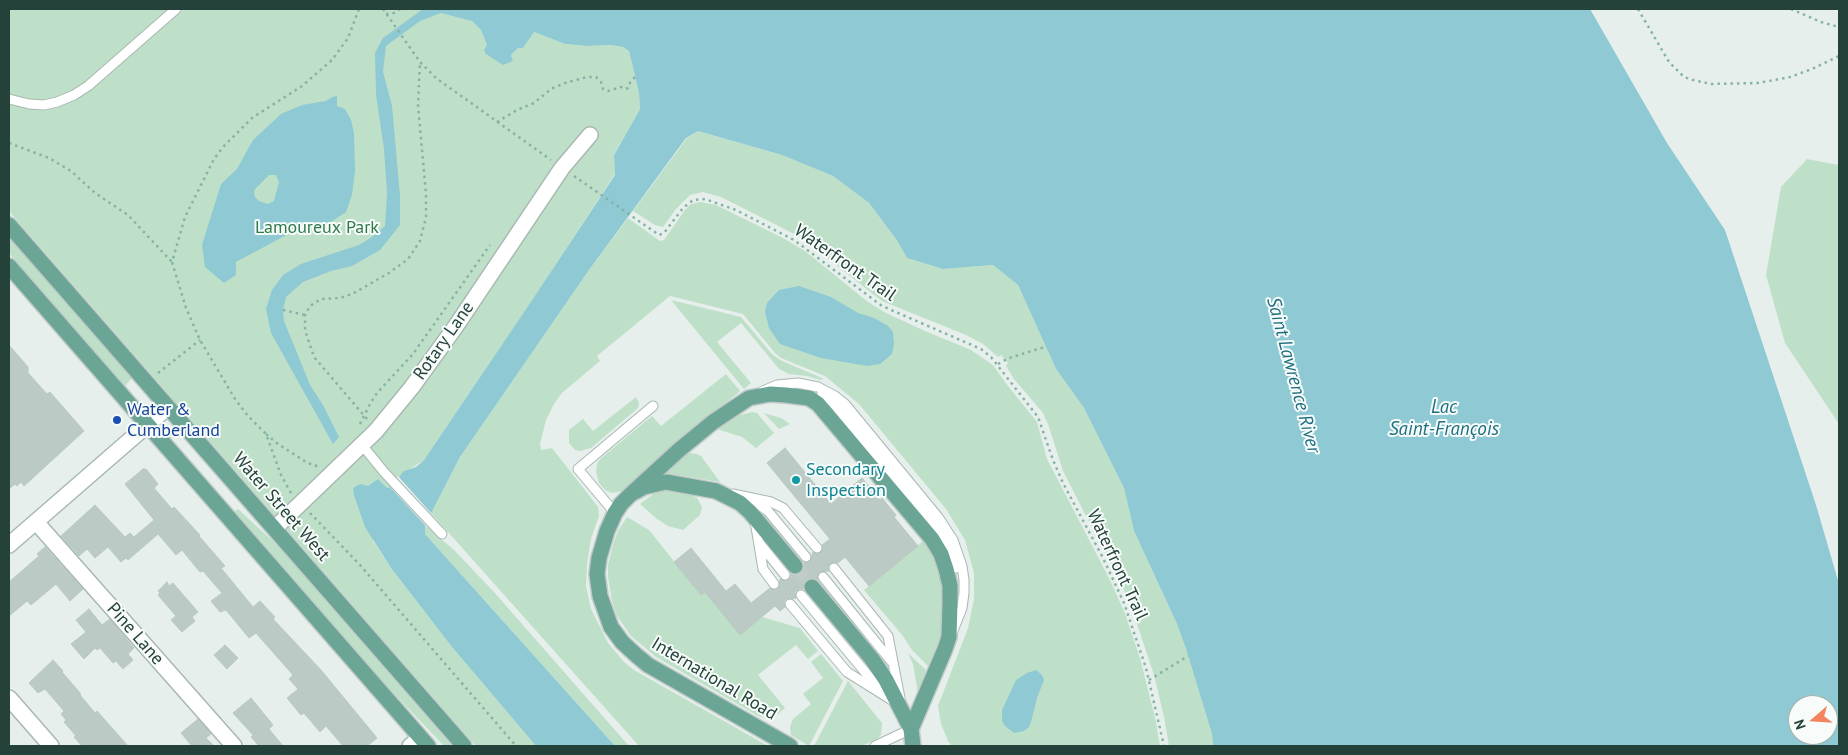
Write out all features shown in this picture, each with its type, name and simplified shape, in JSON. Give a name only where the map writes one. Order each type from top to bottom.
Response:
[{"type":"main road","name":"Water Street West","points":[[9,225],[464,746]]},
{"type":"main road","points":[[9,266],[358,665],[419,743]]},
{"type":"main road","points":[[631,494],[713,422],[749,398],[770,394],[786,394],[799,396],[818,404],[932,539],[941,554],[950,586],[951,621],[945,649],[901,713]]},
{"type":"main road","name":"International Road","points":[[790,746],[648,665],[622,642],[605,612],[600,596],[597,574],[602,546],[615,513],[631,494],[644,487],[666,482],[716,491],[740,503],[750,512],[795,566]]},
{"type":"main road","points":[[812,586],[872,659],[901,713],[913,746]]},
{"type":"street","name":"Rotary Lane","points":[[275,528],[376,431],[456,326],[562,168],[590,135]]},
{"type":"street","points":[[9,545],[168,407]]},
{"type":"street","name":"Pine Lane","points":[[36,522],[234,746]]},
{"type":"street","points":[[9,698],[51,746]]},
{"type":"street","points":[[901,713],[920,746]]},
{"type":"lane","points":[[9,99],[29,104],[44,105],[74,95],[88,86],[176,9]]},
{"type":"lane","points":[[749,398],[777,386],[798,383],[809,384],[827,392],[844,404],[946,527],[958,553],[964,580],[964,593],[958,620],[945,649]]},
{"type":"lane","points":[[615,513],[578,469],[653,406]]},
{"type":"lane","points":[[362,445],[442,534]]},
{"type":"lane","points":[[716,491],[770,502],[783,508],[817,548]]},
{"type":"lane","points":[[744,496],[768,511],[795,566]]},
{"type":"lane","points":[[750,512],[754,520],[763,569],[774,584]]},
{"type":"lane","points":[[757,535],[762,547],[795,566]]},
{"type":"lane","points":[[834,568],[886,632],[890,641],[901,713],[875,746]]},
{"type":"lane","points":[[812,586],[888,656],[895,671]]},
{"type":"lane","points":[[790,604],[847,672],[901,713]]},
{"type":"path","points":[[172,262],[180,230],[214,159],[223,147],[252,118],[302,86],[332,60],[348,38],[359,9]]},
{"type":"path","name":"Waterfront Trail","points":[[383,9],[420,62],[436,78],[659,235],[664,233],[683,208],[693,200],[705,199],[716,202],[794,240],[882,306],[981,350],[998,364],[1010,384],[1038,417],[1053,460],[1103,558],[1124,604],[1149,680],[1164,746]]},
{"type":"path","points":[[387,15],[400,9]]},
{"type":"path","points":[[1638,9],[1669,62],[1680,74],[1693,80],[1711,84],[1758,83],[1790,77],[1839,56]]},
{"type":"path","points":[[1791,9],[1821,22],[1839,27]]},
{"type":"path","points":[[376,431],[314,357],[305,330],[305,315],[310,306],[321,299],[340,298],[352,294],[389,272],[408,259],[420,241],[426,217],[426,194],[418,105],[420,62]]},
{"type":"path","points":[[498,122],[517,110],[534,103],[551,89],[565,83],[587,77],[596,77],[604,89],[608,91],[621,86],[625,89],[628,88],[629,84],[636,77]]},
{"type":"path","points":[[9,144],[48,158],[71,171],[94,193],[128,215],[172,262],[186,308],[200,340],[235,399],[248,416],[278,444],[306,462],[315,466],[322,464]]},
{"type":"path","points":[[358,429],[377,393],[413,354],[490,245]]},
{"type":"path","points":[[283,310],[305,315]]},
{"type":"path","points":[[147,383],[200,340]]},
{"type":"path","points":[[998,364],[1009,358],[1045,346]]},
{"type":"path","points":[[266,434],[287,488],[360,565],[516,746]]},
{"type":"path","points":[[1149,680],[1188,656]]},
{"type":"green space","name":"Lamoureux Park","points":[[9,9],[503,9],[462,18],[472,21],[481,30],[487,45],[513,61],[511,55],[518,48],[523,48],[534,32],[565,44],[587,46],[611,45],[623,47],[629,51],[639,93],[640,109],[614,154],[615,174],[424,460],[399,476],[387,488],[373,541],[391,568],[452,647],[536,746],[476,746],[9,211]]},
{"type":"green space","points":[[698,131],[782,155],[833,176],[869,203],[896,239],[907,258],[943,269],[993,265],[1018,285],[1056,369],[1084,408],[1124,488],[1134,531],[1177,624],[1186,649],[1212,734],[1213,746],[1169,746],[1154,675],[1129,600],[1063,471],[1043,413],[1014,379],[1006,366],[1008,363],[1001,355],[998,357],[983,344],[966,335],[882,301],[800,237],[721,197],[703,192],[690,195],[676,209],[663,227],[655,225],[633,211],[687,138]]},
{"type":"green space","points":[[1807,159],[1839,165],[1839,424],[1785,343],[1766,275],[1781,187]]},
{"type":"green space","points":[[700,202],[716,205],[783,238],[805,251],[868,302],[886,313],[971,350],[993,365],[1037,422],[1047,459],[1109,578],[1124,611],[1140,658],[1160,746],[952,746],[941,724],[938,706],[968,628],[974,599],[974,573],[965,540],[946,509],[859,404],[825,376],[781,358],[743,314],[670,296],[597,356],[600,361],[562,393],[546,420],[540,444],[541,450],[552,448],[598,507],[599,516],[591,539],[586,586],[591,609],[608,643],[624,662],[634,670],[768,746],[639,746],[431,513],[460,457],[589,270],[628,218],[660,241],[664,240],[691,204]]},
{"type":"green space","points":[[9,237],[132,378],[125,386],[9,253]]},
{"type":"green space","points":[[671,300],[741,317],[772,354],[780,360],[824,379],[789,374],[779,369],[741,323],[717,342],[751,383],[744,389]]},
{"type":"green space","points":[[726,374],[740,391],[622,491],[612,493],[605,490],[599,483],[596,472],[600,459],[652,416],[661,426]]},
{"type":"green space","points":[[636,397],[639,403],[638,408],[591,448],[580,451],[575,450],[569,443],[569,430],[583,419],[593,431]]},
{"type":"green space","points":[[753,412],[757,413],[774,433],[756,448],[742,437],[717,429],[735,416]]},
{"type":"green space","points":[[764,413],[781,418],[790,424],[779,429]]},
{"type":"green space","points":[[689,453],[701,456],[720,482],[663,473]]},
{"type":"green space","points":[[672,489],[697,498],[702,507],[700,515],[683,530],[668,526],[640,504],[656,492]]},
{"type":"green space","points":[[238,509],[276,544],[452,746],[444,746],[386,685],[235,511]]},
{"type":"green space","points":[[627,517],[649,530],[701,595],[709,588],[713,602],[740,634],[762,617],[800,628],[818,651],[808,659],[796,645],[758,675],[785,708],[778,714],[768,718],[760,717],[656,657],[631,636],[617,616],[608,577],[608,565],[614,541]]},
{"type":"green space","points":[[425,525],[454,550],[494,592],[629,746],[615,746],[425,534]]},
{"type":"green space","points":[[923,541],[935,561],[945,599],[941,636],[928,666],[912,650],[903,636],[864,590]]},
{"type":"green space","points":[[908,653],[926,670],[918,693],[913,664]]},
{"type":"green space","points":[[821,654],[843,681],[809,746],[791,735],[790,727],[793,719],[811,704],[803,694],[823,678],[811,662]]},
{"type":"green space","points":[[848,681],[882,723],[881,735],[862,746],[814,746]]},
{"type":"water","name":"Lac Saint-François","points":[[423,9],[1590,9],[1667,143],[1725,230],[1816,505],[1839,584],[1839,746],[1213,746],[1212,734],[1186,649],[1177,624],[1134,531],[1124,488],[1084,408],[1056,369],[1018,285],[993,265],[943,269],[907,258],[896,239],[869,203],[833,176],[782,155],[698,131],[686,138],[589,270],[460,457],[425,525],[425,534],[615,746],[536,746],[452,647],[391,568],[365,527],[353,488],[360,484],[368,486],[378,479],[387,488],[390,487],[404,471],[416,467],[424,460],[615,175],[614,155],[640,109],[639,93],[629,51],[623,47],[565,44],[534,32],[523,48],[518,48],[511,55],[513,61],[503,65],[486,54],[484,50],[487,45],[481,30],[472,21],[441,13],[420,21],[386,46],[383,72],[392,106],[400,196],[400,225],[380,250],[352,266],[331,271],[303,282],[286,297],[283,310],[284,321],[310,385],[323,405],[339,437],[333,444],[271,333],[266,309],[272,290],[283,275],[301,264],[359,245],[385,226],[387,193],[384,149],[376,95],[375,53],[383,38]]},
{"type":"water","points":[[337,96],[337,106],[345,109],[351,120],[354,133],[355,171],[352,195],[346,212],[322,228],[290,233],[236,262],[236,275],[224,283],[205,267],[202,245],[221,184],[237,169],[253,140],[281,114],[302,105],[326,101]],"holes":[[[269,175],[276,175],[279,182],[274,201],[268,204],[259,201],[255,197],[255,189]]]},
{"type":"water","points":[[799,286],[831,297],[858,313],[874,318],[888,326],[893,332],[894,344],[892,354],[880,364],[867,366],[821,358],[780,344],[769,328],[765,312],[767,303],[779,290]]},
{"type":"water","points":[[1036,670],[1042,675],[1044,680],[1031,722],[1024,731],[1014,733],[1002,721],[1002,710],[1016,680]]},
{"type":"pier","points":[[398,476],[431,513],[425,525],[390,487]]},
{"type":"building","points":[[9,345],[28,367],[28,373],[47,394],[50,392],[84,431],[24,486],[21,482],[9,489]]},
{"type":"building","points":[[785,448],[831,504],[862,478],[880,500],[882,498],[896,515],[894,517],[918,546],[869,586],[845,557],[838,563],[831,563],[828,566],[829,571],[819,572],[818,580],[811,578],[806,580],[803,589],[795,592],[796,598],[786,599],[784,602],[785,607],[780,611],[775,606],[740,635],[705,592],[701,595],[674,562],[691,548],[726,591],[735,584],[751,603],[770,588],[778,589],[780,579],[786,581],[791,578],[791,574],[801,573],[804,569],[804,563],[810,561],[813,552],[818,554],[821,552],[823,550],[822,545],[830,539],[767,463]]},
{"type":"building","points":[[143,469],[146,469],[158,484],[154,488],[172,509],[174,507],[200,535],[225,566],[221,568],[253,607],[260,601],[275,617],[273,619],[321,670],[377,738],[367,746],[343,746],[326,726],[320,732],[304,713],[301,715],[287,698],[298,689],[289,679],[293,675],[256,633],[249,638],[226,610],[220,612],[211,601],[222,593],[203,571],[200,572],[182,550],[176,555],[158,534],[128,560],[126,558],[121,562],[108,547],[95,558],[87,549],[79,556],[61,536],[95,505],[125,537],[130,533],[134,537],[154,520],[125,484]]},
{"type":"building","points":[[45,547],[83,589],[70,601],[56,584],[31,605],[27,601],[9,616],[9,582],[39,556],[37,554]]},
{"type":"building","points":[[167,582],[169,586],[173,583],[198,612],[192,617],[195,621],[182,632],[171,620],[176,616],[158,595],[160,593],[158,591]]},
{"type":"building","points":[[89,609],[102,625],[110,619],[134,648],[128,654],[133,660],[123,669],[116,661],[113,663],[100,648],[97,650],[95,648],[84,659],[71,644],[86,632],[76,620]]},
{"type":"building","points":[[225,645],[238,658],[227,669],[214,655]]},
{"type":"building","points":[[53,660],[95,713],[97,711],[128,746],[82,746],[74,737],[76,736],[64,722],[66,720],[61,714],[64,711],[45,689],[38,693],[29,683]]},
{"type":"building","points":[[251,698],[273,725],[269,729],[283,746],[259,746],[251,737],[253,735],[233,713]]},
{"type":"building","points":[[198,719],[211,734],[206,738],[214,746],[192,746],[181,733]]},
{"type":"tunnel","points":[[795,566],[812,587]]},
{"type":"place","name":"Water & Cumberland","points":[[117,420]]},
{"type":"place","name":"Secondary Inspection","points":[[796,480]]},
{"type":"water label","name":"Saint Lawrence River","points":[[1293,375]]}]
